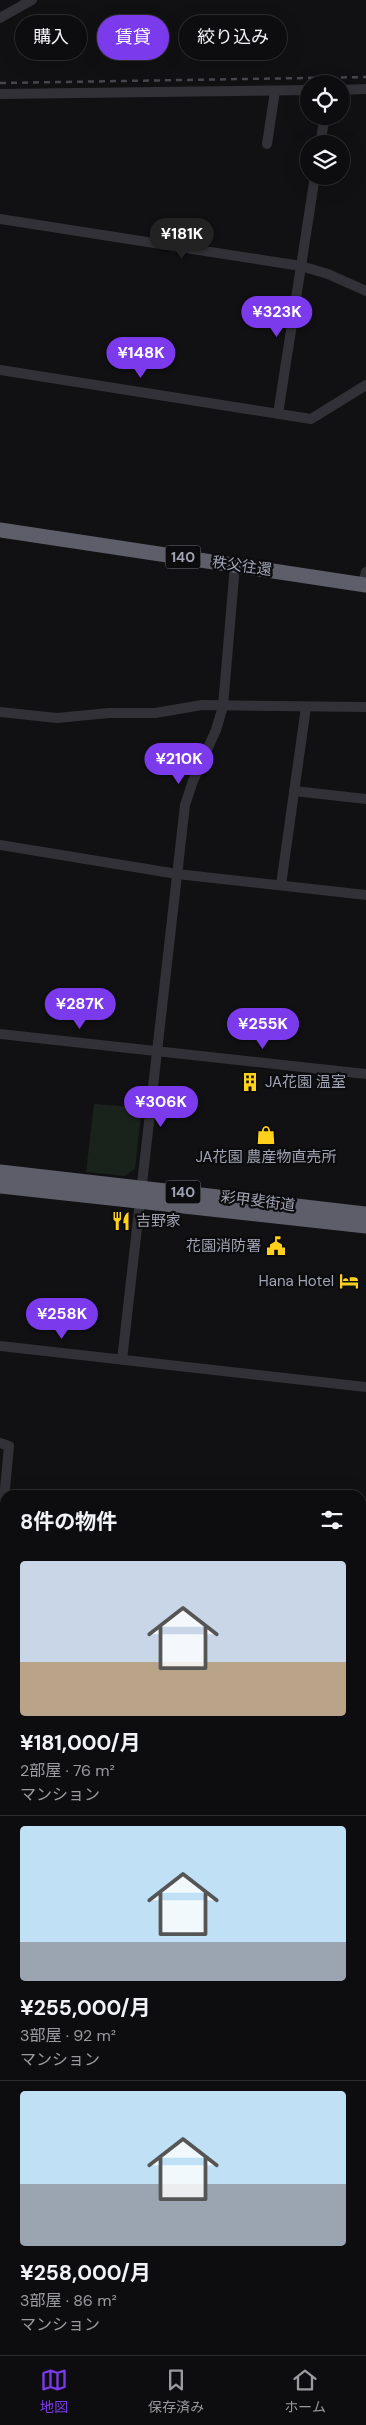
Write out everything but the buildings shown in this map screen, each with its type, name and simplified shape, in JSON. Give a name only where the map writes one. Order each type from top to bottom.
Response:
[{"type":"highway","name":"秩父往還","points":[[0,530],[236,565],[365,580]]},
{"type":"highway","name":"彩甲斐街道","points":[[0,1172],[141,1195],[366,1226]]},
{"type":"highway","name":"彩甲斐街道","points":[[0,1186],[141,1195],[366,1214]]},
{"type":"street","points":[[0,18],[32,0]]},
{"type":"street","points":[[350,90],[366,89]]},
{"type":"street","points":[[267,144],[275,90]]},
{"type":"street","points":[[0,94],[300,90]]},
{"type":"street","points":[[278,414],[314,185]]},
{"type":"street","points":[[0,219],[302,266],[328,274],[366,290]]},
{"type":"street","points":[[0,370],[311,419],[366,385]]},
{"type":"street","points":[[122,1360],[185,805],[216,730],[223,706],[236,565]]},
{"type":"street","points":[[0,712],[57,718],[109,713],[155,713],[202,705],[366,708]]},
{"type":"street","points":[[280,885],[306,707]]},
{"type":"street","points":[[294,791],[366,799]]},
{"type":"street","points":[[0,845],[177,874],[366,895]]},
{"type":"street","points":[[0,1034],[366,1074]]},
{"type":"street","points":[[0,1346],[366,1387]]},
{"type":"street","points":[[0,1444],[10,1446],[5,1490]]},
{"type":"shaded area","points":[[94,1104],[134,1107],[141,1116],[135,1169],[125,1176],[86,1172]]},
{"type":"railway","points":[[0,83],[366,77]]},
{"type":"place","name":"JA花園 温室","points":[[250,1082]]},
{"type":"place","name":"JA花園 農産物直売所","points":[[266,1135]]},
{"type":"place","name":"吉野家","points":[[121,1221]]},
{"type":"place","name":"花園消防署","points":[[276,1246]]},
{"type":"place","name":"Hana Hotel","points":[[349,1281]]}]
